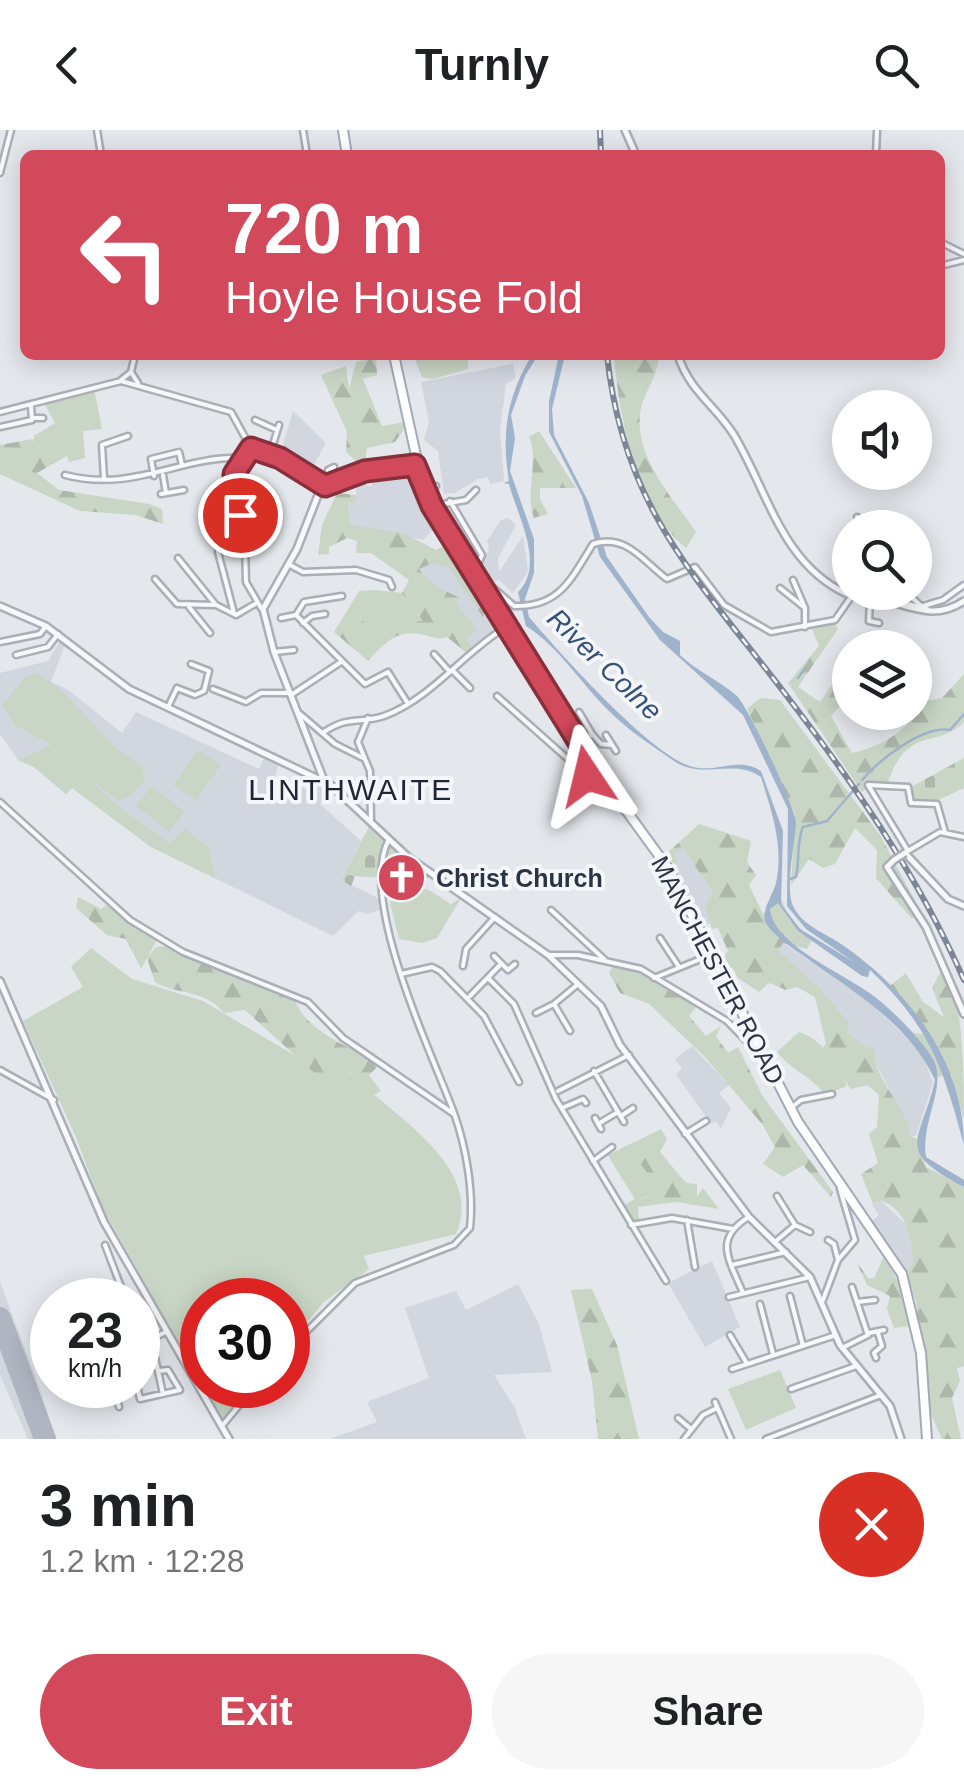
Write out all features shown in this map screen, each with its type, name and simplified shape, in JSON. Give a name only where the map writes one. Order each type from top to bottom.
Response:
[{"type":"main road","name":"MANCHESTER ROAD","points":[[395,360],[424,492],[600,776],[668,868],[790,1108],[905,1281],[921,1353],[927,1439]]},
{"type":"street","points":[[0,173],[11,130]]},
{"type":"street","points":[[121,380],[131,372],[134,360]]},
{"type":"street","points":[[680,360],[693,388],[735,437],[792,549],[813,572],[832,584]]},
{"type":"street","points":[[131,372],[138,382]]},
{"type":"street","points":[[0,412],[121,380],[138,382],[159,394],[196,399],[231,412],[251,448],[270,454],[325,487]]},
{"type":"street","points":[[31,406],[33,418]]},
{"type":"street","points":[[0,427],[43,418]]},
{"type":"street","points":[[255,420],[278,428],[270,454]]},
{"type":"street","points":[[104,478],[102,445],[128,436]]},
{"type":"street","points":[[251,448],[234,479],[246,582],[263,609],[274,652],[326,782]]},
{"type":"street","points":[[154,476],[149,458],[179,452],[182,468]]},
{"type":"street","points":[[65,475],[90,481],[154,476],[244,458]]},
{"type":"street","points":[[325,487],[365,471],[415,465]]},
{"type":"street","points":[[263,609],[325,487],[328,470],[334,467]]},
{"type":"street","points":[[163,475],[163,493],[184,490]]},
{"type":"street","points":[[424,492],[436,486]]},
{"type":"street","points":[[432,506],[466,500],[476,490]]},
{"type":"street","points":[[450,500],[482,555],[475,574],[518,606],[560,595],[598,542],[620,544],[634,551],[667,580],[695,566],[724,604],[771,632],[835,620],[842,610]]},
{"type":"street","points":[[242,524],[275,519]]},
{"type":"street","points":[[264,523],[264,534]]},
{"type":"street","points":[[218,552],[234,615]]},
{"type":"street","points":[[178,558],[216,605],[234,615]]},
{"type":"street","points":[[288,564],[302,572],[356,570],[388,580],[392,587]]},
{"type":"street","points":[[156,580],[173,601],[189,607],[216,605]]},
{"type":"street","points":[[794,580],[806,608],[804,627]]},
{"type":"street","points":[[932,603],[944,600],[964,585]]},
{"type":"street","points":[[780,588],[806,608]]},
{"type":"street","points":[[282,618],[296,615],[304,602],[342,596]]},
{"type":"street","points":[[932,610],[942,612],[964,601]]},
{"type":"street","points":[[234,615],[256,603]]},
{"type":"street","points":[[0,606],[46,626],[129,689],[326,782],[408,857],[548,955],[600,1006],[629,1055],[749,1217],[810,1277],[842,1348],[882,1395],[901,1439]]},
{"type":"street","points":[[189,607],[210,633]]},
{"type":"street","points":[[932,609],[942,612]]},
{"type":"street","points":[[870,610],[869,621],[879,622]]},
{"type":"street","points":[[303,624],[312,616],[325,614]]},
{"type":"street","points":[[296,615],[368,685],[388,672],[406,702]]},
{"type":"street","points":[[0,642],[40,634],[46,626]]},
{"type":"street","points":[[324,732],[343,719],[383,716],[432,686],[507,626]]},
{"type":"street","points":[[16,655],[48,647],[58,634]]},
{"type":"street","points":[[274,652],[294,650]]},
{"type":"street","points":[[431,665],[436,657],[470,688]]},
{"type":"street","points":[[213,689],[246,702],[261,693],[290,694],[341,662]]},
{"type":"street","points":[[168,707],[177,688],[195,695],[204,690],[209,671],[191,664]]},
{"type":"street","points":[[496,696],[587,776],[600,776]]},
{"type":"street","points":[[296,712],[335,744],[365,759]]},
{"type":"street","points":[[578,712],[600,744],[612,745]]},
{"type":"street","points":[[368,718],[358,742],[370,770],[372,821]]},
{"type":"street","points":[[579,742],[592,734]]},
{"type":"street","points":[[606,736],[616,751]]},
{"type":"street","points":[[945,832],[937,804],[912,803],[908,787],[868,785],[906,852],[948,900],[964,906]]},
{"type":"street","points":[[0,802],[130,920],[183,952],[308,1002],[342,1038],[454,1114]]},
{"type":"street","points":[[964,837],[945,832],[888,866],[926,927],[964,1014]]},
{"type":"street","points":[[310,1328],[355,1283],[464,1238],[470,1228],[470,1198],[454,1114],[414,1022],[384,896],[389,839]]},
{"type":"street","points":[[551,910],[605,960]]},
{"type":"street","points":[[463,966],[466,949],[496,916]]},
{"type":"street","points":[[660,938],[679,967]]},
{"type":"street","points":[[654,978],[712,954]]},
{"type":"street","points":[[548,955],[630,964],[727,1021],[765,1058]]},
{"type":"street","points":[[494,956],[510,970],[516,964]]},
{"type":"street","points":[[468,998],[502,964]]},
{"type":"street","points":[[401,974],[432,967],[468,998],[494,1032],[519,1082]]},
{"type":"street","points":[[488,978],[514,1004],[562,1108],[666,1281]]},
{"type":"street","points":[[0,981],[104,1222],[229,1439]]},
{"type":"street","points":[[536,1013],[554,1004],[578,983]]},
{"type":"street","points":[[554,1004],[570,1030]]},
{"type":"street","points":[[556,1093],[629,1055]]},
{"type":"street","points":[[0,1070],[54,1100]]},
{"type":"street","points":[[594,1071],[621,1116]]},
{"type":"street","points":[[790,1108],[801,1100],[832,1094]]},
{"type":"street","points":[[562,1108],[573,1100],[583,1098],[586,1103]]},
{"type":"street","points":[[598,1124],[633,1108]]},
{"type":"street","points":[[685,1134],[704,1124]]},
{"type":"street","points":[[592,1161],[612,1146]]},
{"type":"street","points":[[588,1177],[598,1170]]},
{"type":"street","points":[[822,1300],[838,1260],[852,1246],[856,1233],[840,1188]]},
{"type":"street","points":[[777,1196],[795,1225],[810,1232]]},
{"type":"street","points":[[744,1293],[724,1246],[732,1229],[749,1217]]},
{"type":"street","points":[[631,1225],[672,1218],[732,1229]]},
{"type":"street","points":[[687,1220],[695,1267]]},
{"type":"street","points":[[776,1243],[795,1225]]},
{"type":"street","points":[[828,1240],[834,1244],[838,1260]]},
{"type":"street","points":[[105,1245],[118,1278]]},
{"type":"street","points":[[732,1264],[786,1252]]},
{"type":"street","points":[[729,1297],[810,1277]]},
{"type":"street","points":[[852,1287],[869,1333]]},
{"type":"street","points":[[790,1296],[803,1346]]},
{"type":"street","points":[[857,1302],[875,1300]]},
{"type":"street","points":[[760,1304],[773,1354]]},
{"type":"street","points":[[160,1336],[166,1332]]},
{"type":"street","points":[[842,1348],[869,1333],[881,1332],[882,1346],[874,1352],[876,1358]]},
{"type":"street","points":[[730,1336],[746,1362]]},
{"type":"street","points":[[732,1369],[836,1336]]},
{"type":"street","points":[[791,1389],[856,1366]]},
{"type":"street","points":[[160,1368],[168,1370],[180,1390],[160,1395]]},
{"type":"street","points":[[160,1377],[164,1394]]},
{"type":"street","points":[[766,1439],[882,1395]]},
{"type":"street","points":[[684,1439],[716,1405],[731,1439]]},
{"type":"street","points":[[222,1426],[237,1408]]},
{"type":"street","points":[[678,1418],[691,1429]]},
{"type":"shaded area","points":[[513,364],[516,378],[506,384],[500,431],[504,481],[490,484],[488,477],[478,479],[455,493],[444,494],[438,451],[424,440],[429,422],[421,382]]},
{"type":"shaded area","points":[[293,411],[326,443],[309,473],[280,455]]},
{"type":"shaded area","points":[[412,469],[439,524],[423,540],[350,525],[348,502],[356,502],[356,481],[364,478],[367,486],[372,486],[373,473]]},
{"type":"shaded area","points":[[508,518],[516,525],[498,558],[499,572],[523,536],[528,571],[513,593],[498,579],[494,584],[477,570],[489,550],[487,541],[501,520]]},
{"type":"shaded area","points":[[433,563],[449,568],[496,631],[475,649],[466,639],[455,602],[459,598],[437,588],[419,568]]},
{"type":"shaded area","points":[[60,641],[65,645],[51,682],[67,689],[122,733],[136,712],[259,769],[264,758],[279,763],[275,776],[308,790],[320,781],[329,787],[320,804],[361,841],[341,880],[384,901],[385,908],[368,914],[358,911],[333,936],[151,847],[72,788],[66,794],[34,767],[18,760],[0,734],[0,673],[48,661]]},
{"type":"shaded area","points":[[683,847],[713,894],[706,907],[710,923],[703,926],[671,867],[678,861],[673,853]]},
{"type":"shaded area","points":[[783,943],[868,1000],[922,1053],[933,1083],[916,1136],[911,1136],[869,1048],[847,1033],[847,1022],[821,989],[777,951]]},
{"type":"shaded area","points":[[692,1046],[729,1085],[719,1093],[731,1108],[721,1129],[716,1121],[711,1124],[676,1074],[682,1068],[675,1059]]},
{"type":"shaded area","points":[[880,1200],[909,1227],[913,1264],[905,1270],[869,1224],[879,1215],[872,1205]]},
{"type":"shaded area","points":[[712,1261],[740,1327],[705,1347],[668,1283]]},
{"type":"shaded area","points":[[0,1282],[30,1362],[30,1408],[46,1408],[56,1439],[28,1439],[0,1375]]},
{"type":"shaded area","points":[[518,1284],[539,1324],[552,1372],[494,1375],[515,1408],[526,1439],[330,1439],[377,1422],[367,1402],[429,1378],[405,1308],[456,1291],[466,1310]]},
{"type":"green space","points":[[376,360],[377,375],[363,379],[382,426],[405,422],[395,442],[367,448],[365,463],[359,464],[346,452],[347,432],[321,375],[346,366],[349,389],[356,362]]},
{"type":"green space","points":[[415,360],[468,360],[468,369],[433,379],[422,377]]},
{"type":"green space","points":[[615,360],[658,360],[642,406],[640,430],[649,462],[696,532],[686,548],[668,530],[642,485],[620,405]]},
{"type":"green space","points":[[94,388],[102,429],[83,431],[85,458],[69,462],[67,456],[49,457],[34,449],[34,436],[55,423],[45,405]]},
{"type":"green space","points":[[539,431],[576,488],[540,488],[540,499],[548,514],[534,518],[529,437]]},
{"type":"green space","points":[[33,439],[35,449],[49,457],[67,456],[37,473],[59,490],[149,504],[162,509],[163,524],[135,515],[80,511],[0,474],[0,445]]},
{"type":"green space","points":[[337,493],[356,495],[356,502],[348,503],[350,525],[403,533],[436,550],[447,544],[455,549],[471,574],[469,582],[488,604],[483,617],[449,568],[433,563],[419,569],[437,587],[460,598],[456,602],[477,630],[466,639],[475,649],[468,654],[447,637],[406,634],[386,643],[368,661],[334,632],[353,601],[354,616],[370,626],[423,621],[402,593],[409,580],[371,553],[356,553],[357,541],[347,538],[329,547],[329,554],[318,555],[322,525]]},
{"type":"green space","points":[[359,591],[402,593],[424,622],[370,626],[353,616],[353,601]]},
{"type":"green space","points":[[835,624],[838,629],[832,630],[832,638],[798,687],[820,702],[832,684],[832,730],[839,730],[852,753],[875,746],[900,730],[932,730],[932,700],[942,698],[964,674],[964,722],[943,735],[913,745],[904,752],[888,782],[874,782],[862,792],[788,683],[819,646],[812,629]]},
{"type":"green space","points":[[36,673],[60,689],[117,749],[142,766],[145,781],[132,795],[118,801],[82,772],[123,810],[170,843],[185,829],[209,848],[215,878],[151,847],[72,788],[66,794],[34,767],[18,760],[52,745],[16,726],[2,705],[25,677]]},
{"type":"green space","points":[[760,698],[780,700],[880,835],[921,912],[912,919],[876,878],[877,850],[855,828],[835,864],[823,868],[809,859],[791,885],[795,814],[747,709]]},
{"type":"green space","points":[[198,750],[221,765],[196,800],[173,785]]},
{"type":"green space","points":[[964,758],[964,788],[934,802],[911,800],[911,787]]},
{"type":"green space","points":[[152,786],[185,812],[169,832],[136,806]]},
{"type":"green space","points":[[699,824],[751,841],[747,862],[756,875],[749,885],[763,914],[780,897],[790,918],[812,940],[807,949],[783,943],[778,951],[821,989],[848,1022],[847,1033],[869,1048],[874,1047],[879,1071],[911,1136],[918,1140],[926,1167],[964,1187],[964,1366],[957,1368],[960,1381],[952,1398],[961,1439],[942,1439],[930,1412],[916,1301],[905,1270],[913,1264],[907,1226],[890,1205],[880,1200],[873,1204],[861,1174],[878,1163],[869,1134],[877,1127],[879,1095],[867,1085],[851,1089],[822,1048],[826,1044],[815,997],[797,987],[786,990],[769,983],[759,992],[738,978],[732,967],[723,971],[720,962],[728,951],[718,928],[712,929],[705,907],[713,893],[683,848],[674,853],[678,861],[675,864],[664,856]]},
{"type":"green space","points":[[370,825],[383,839],[381,878],[355,876],[351,886],[341,880]]},
{"type":"green space","points":[[389,847],[431,876],[387,897]]},
{"type":"green space","points":[[427,889],[451,904],[461,898],[437,938],[422,943],[399,939],[390,903],[394,896]]},
{"type":"green space","points":[[78,897],[101,909],[106,905],[157,940],[141,969],[126,939],[107,935],[76,908]]},
{"type":"green space","points":[[167,946],[295,1000],[309,1022],[380,1064],[369,1075],[381,1091],[366,1098],[350,1072],[336,1079],[320,1078],[245,1010],[224,1013],[208,1000],[155,982],[147,958],[156,947]]},
{"type":"green space","points":[[91,948],[132,979],[203,1001],[326,1074],[350,1073],[409,1124],[446,1164],[458,1186],[462,1209],[456,1234],[364,1256],[369,1269],[324,1302],[310,1319],[310,1278],[180,1278],[180,1345],[160,1310],[160,1278],[142,1278],[102,1207],[76,1137],[23,1021],[83,987],[71,967]]},
{"type":"green space","points":[[615,963],[646,974],[697,1006],[689,1016],[706,1036],[721,1026],[716,1036],[728,1053],[738,1047],[762,1095],[833,1192],[831,1197],[803,1165],[783,1177],[763,1164],[775,1147],[762,1124],[705,1057],[649,1004],[620,993],[609,973]]},
{"type":"green space","points":[[942,969],[955,994],[959,1014],[964,1120],[951,1074],[938,1077],[909,1033],[926,1034],[928,1030],[890,986],[906,973],[923,1002],[944,1017],[932,988]]},
{"type":"green space","points":[[799,1032],[815,1040],[829,1054],[847,1086],[825,1095],[777,1052]]},
{"type":"green space","points":[[661,1129],[667,1139],[660,1152],[686,1183],[697,1184],[697,1197],[636,1201],[656,1193],[657,1179],[653,1181],[637,1159],[616,1169],[608,1155]]},
{"type":"green space","points":[[637,1159],[658,1181],[656,1193],[639,1199],[697,1197],[703,1188],[719,1209],[676,1202],[638,1207],[639,1220],[634,1220],[624,1205],[635,1199],[616,1169]]},
{"type":"green space","points":[[884,1256],[904,1292],[912,1326],[894,1328],[887,1309],[890,1296],[867,1285],[856,1261],[868,1278],[874,1278]]},
{"type":"green space","points":[[592,1289],[617,1345],[639,1439],[598,1439],[592,1381],[571,1290]]},
{"type":"green space","points":[[780,1370],[796,1408],[746,1430],[728,1389]]},
{"type":"green space","points":[[216,1408],[234,1408],[223,1421]]},
{"type":"water","points":[[530,360],[535,360],[511,415],[515,438],[510,471],[534,539],[534,573],[525,599],[529,617],[607,701],[675,759],[693,767],[744,765],[761,771],[783,831],[781,904],[800,929],[854,962],[806,929],[787,906],[788,809],[743,715],[660,640],[600,557],[582,496],[549,432],[549,401],[558,360],[564,360],[552,409],[554,435],[589,503],[607,557],[649,617],[663,632],[680,641],[680,655],[742,702],[794,814],[790,889],[793,906],[809,925],[844,946],[891,985],[929,1032],[955,1086],[964,1145],[941,1070],[907,1010],[870,970],[868,977],[862,976],[798,931],[778,903],[770,909],[774,923],[797,947],[882,1003],[928,1052],[937,1070],[937,1081],[926,1157],[964,1180],[964,1187],[927,1163],[919,1153],[919,1132],[935,1080],[912,1043],[882,1013],[787,944],[765,922],[765,910],[777,878],[778,852],[761,777],[740,769],[696,769],[674,761],[615,717],[559,654],[526,626],[518,592],[526,581],[530,554],[509,484],[503,483],[509,481],[506,431],[517,385]]},
{"type":"waterway","points":[[798,678],[805,668]]},
{"type":"waterway","points":[[862,780],[902,746],[927,733],[950,730],[964,714]]},
{"type":"waterway","points":[[790,879],[796,877],[803,827],[827,821],[859,784]]},
{"type":"runway","points":[[0,1318],[45,1439]]},
{"type":"railway","points":[[600,130],[601,150]]},
{"type":"railway","points":[[608,360],[629,455],[668,537],[858,794],[905,866],[964,980]]},
{"type":"place","name":"Christ Church","points":[[401,878]]},
{"type":"district","name":"LINTHWAITE","points":[[351,790]]},
{"type":"route","points":[[240,515],[234,474],[251,448],[280,458],[325,486],[341,484],[365,471],[415,465],[432,506],[600,776],[587,776]]},
{"type":"water label","name":"River Colne","points":[[605,664]]}]
